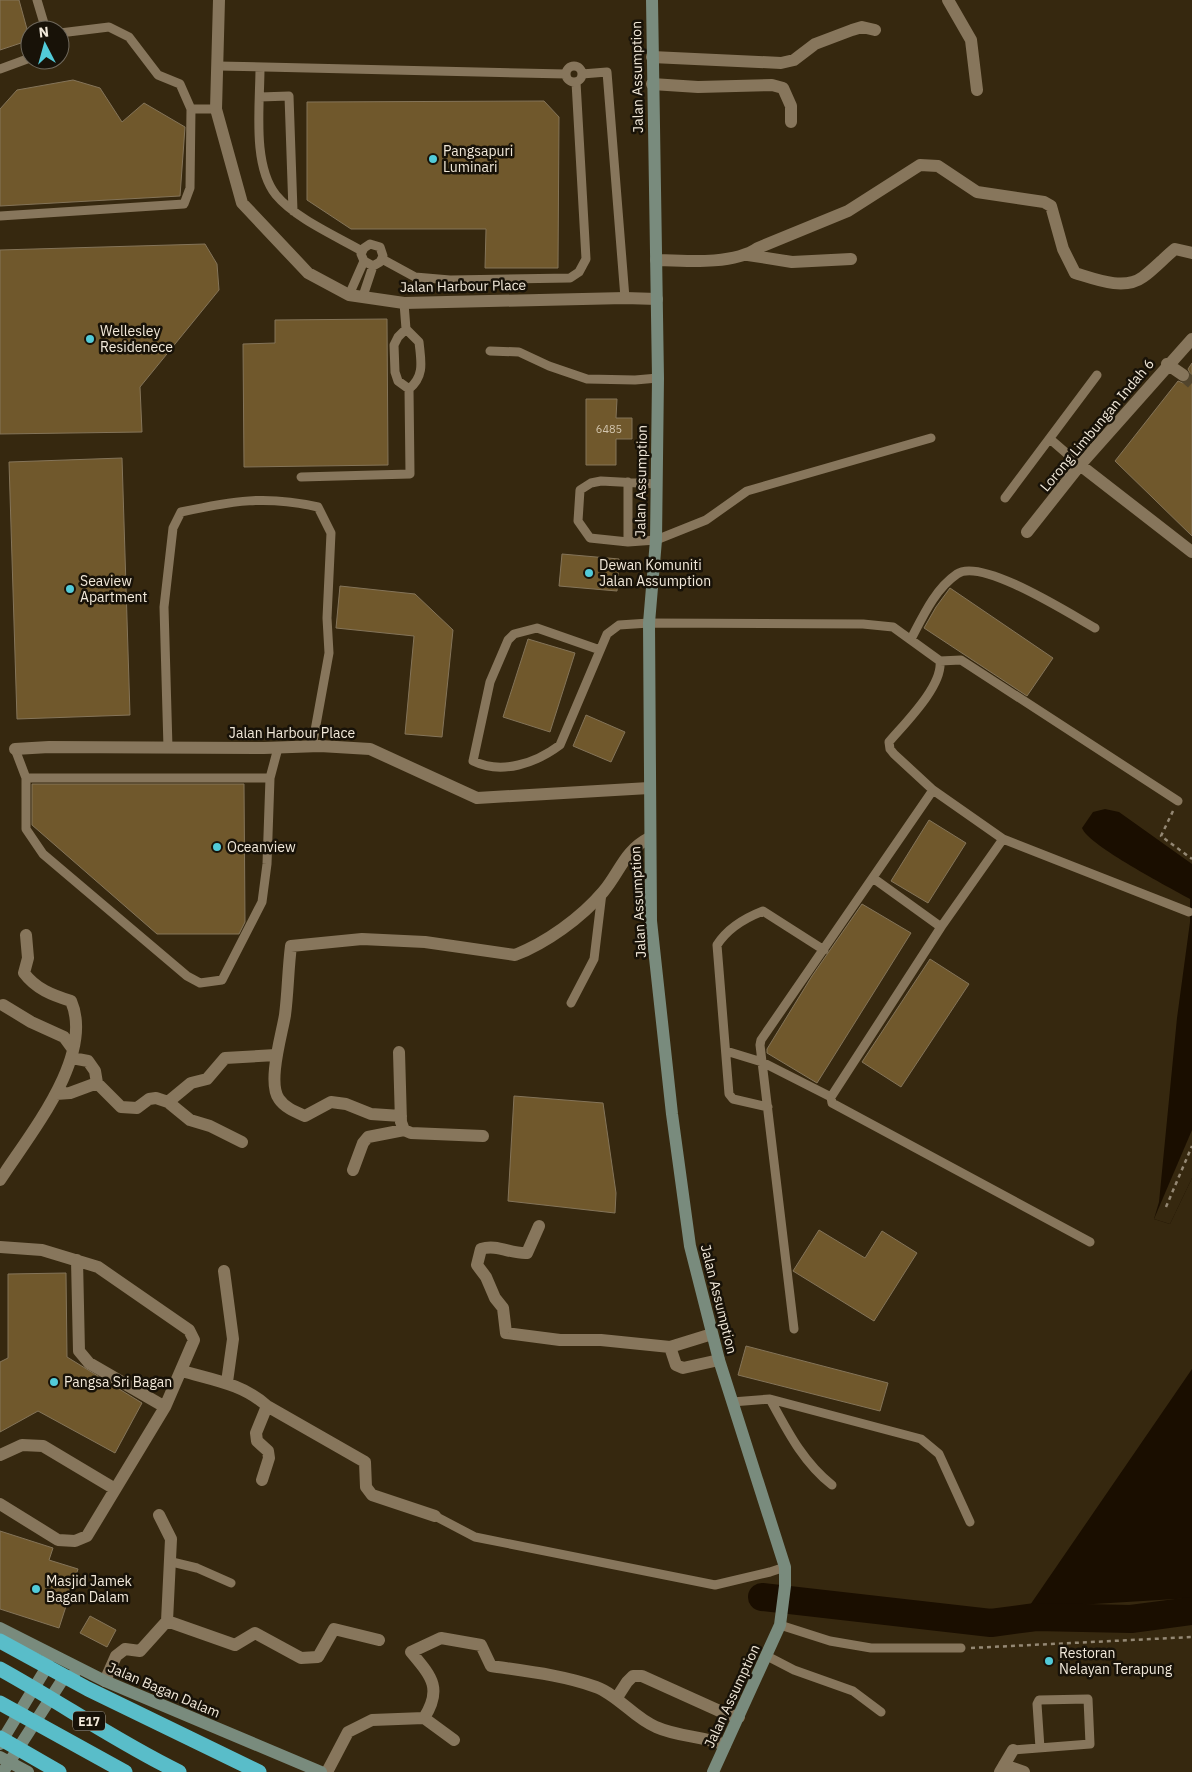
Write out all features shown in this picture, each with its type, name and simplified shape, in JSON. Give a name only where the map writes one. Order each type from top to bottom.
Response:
[{"type":"highway","points":[[0,1641],[88,1689],[259,1772]]},
{"type":"highway","name":"E17","points":[[0,1669],[56,1700],[146,1756],[179,1772]]},
{"type":"highway","name":"E17","points":[[0,1703],[125,1772]]},
{"type":"highway","points":[[0,1738],[59,1772]]},
{"type":"street","name":"Jalan Harbour Place","points":[[219,0],[216,110],[242,203],[308,273],[356,296],[404,303],[625,298],[657,299]]},
{"type":"street","name":"Jalan Assumption","points":[[652,0],[658,378],[656,540],[649,622],[651,921],[672,1114],[690,1246],[719,1360],[785,1567],[783,1610],[780,1625],[713,1772]]},
{"type":"street","points":[[948,0],[971,40],[977,90]]},
{"type":"street","points":[[652,57],[781,63],[794,60],[815,44],[852,30],[862,27],[875,30]]},
{"type":"street","points":[[652,84],[698,87],[772,85],[783,88],[788,94],[792,106],[791,122]]},
{"type":"street","points":[[748,255],[758,248],[848,210],[920,165],[938,166],[977,192],[1044,202],[1051,206],[1063,249],[1076,273],[1104,282],[1124,283],[1141,278],[1175,249],[1192,253]]},
{"type":"street","points":[[656,260],[697,262],[748,255],[792,262],[851,259]]},
{"type":"street","name":"Lorong Limbungan Indah 6","points":[[1027,532],[1080,465],[1167,364],[1192,339]]},
{"type":"street","points":[[1167,364],[1183,375]]},
{"type":"street","points":[[1080,465],[1192,552]]},
{"type":"street","name":"Jalan Harbour Place","points":[[15,749],[49,747],[312,747],[370,749],[477,798],[649,788]]},
{"type":"street","points":[[400,1116],[371,1114],[346,1104],[330,1102],[305,1116],[290,1109],[278,1098],[276,1055],[285,1016],[291,946],[362,939],[425,942],[515,955],[528,950],[556,932],[602,893],[636,845],[650,838]]},
{"type":"street","points":[[0,1180],[56,1094],[64,1078],[78,1028],[76,1012],[71,1000],[51,995],[32,982],[24,973],[28,958],[26,936]]},
{"type":"street","points":[[3,1005],[30,1022],[64,1037],[72,1053],[88,1061],[95,1071],[96,1083],[120,1106],[137,1108],[149,1099],[156,1098],[168,1102],[190,1120],[210,1126],[242,1142]]},
{"type":"street","points":[[399,1052],[400,1116],[404,1130]]},
{"type":"street","points":[[168,1102],[191,1083],[207,1078],[225,1058],[276,1055]]},
{"type":"street","points":[[56,1094],[70,1093],[96,1083]]},
{"type":"street","points":[[353,1170],[363,1143],[368,1137],[404,1130],[411,1134],[483,1136]]},
{"type":"street","points":[[539,1226],[527,1253],[519,1254],[490,1246],[481,1250],[477,1265],[503,1308],[506,1333],[560,1340],[601,1340],[670,1347],[712,1334]]},
{"type":"street","points":[[0,1248],[42,1250],[98,1267],[189,1330],[194,1340],[165,1407],[87,1536],[75,1541],[58,1540],[0,1504]]},
{"type":"street","points":[[77,1260],[79,1351],[89,1363],[165,1407]]},
{"type":"street","points":[[224,1271],[233,1339],[226,1382]]},
{"type":"street","points":[[670,1347],[676,1365],[683,1368],[719,1360]]},
{"type":"street","points":[[182,1371],[226,1382],[254,1394],[267,1406],[365,1462],[366,1487],[372,1495],[435,1516]]},
{"type":"street","points":[[262,1480],[269,1458],[268,1451],[256,1441],[256,1433],[267,1406]]},
{"type":"street","points":[[0,1455],[22,1445],[43,1446],[114,1489]]},
{"type":"street","points":[[105,1681],[116,1656],[125,1649],[140,1651],[167,1622],[172,1540],[159,1516]]},
{"type":"street","points":[[167,1622],[235,1645],[256,1633],[301,1658],[318,1656],[334,1629],[379,1640]]},
{"type":"street","name":"Jalan Bagan Dalam","points":[[0,1628],[46,1653],[105,1681],[320,1772]]},
{"type":"street","points":[[424,1718],[432,1706],[434,1691],[431,1676],[411,1652],[441,1638],[481,1645],[491,1666],[534,1672],[597,1687],[653,1726],[668,1732],[708,1738],[725,1745]]},
{"type":"street","points":[[0,1744],[45,1670],[48,1660],[46,1653]]},
{"type":"street","points":[[27,1772],[8,1761],[63,1680],[75,1674],[90,1674]]},
{"type":"street","points":[[616,1700],[633,1676],[642,1676],[724,1713],[739,1717]]},
{"type":"street","points":[[327,1772],[348,1732],[372,1720],[424,1718],[454,1740]]},
{"type":"street","points":[[1014,1750],[1002,1769],[1024,1772]]},
{"type":"lane","points":[[37,0],[43,20]]},
{"type":"lane","points":[[0,216],[184,204],[190,188],[191,108],[180,84],[158,75],[129,37],[109,27],[70,32]]},
{"type":"lane","points":[[0,69],[20,62]]},
{"type":"lane","points":[[218,66],[566,74]]},
{"type":"lane","points":[[566,74],[568,69],[575,66],[580,68],[582,74]]},
{"type":"lane","points":[[260,68],[260,154],[266,176],[276,195],[293,211],[362,251],[364,261],[356,296]]},
{"type":"lane","points":[[382,260],[415,277],[450,280],[570,278],[579,272],[586,259],[576,82],[582,74],[607,72],[625,298]]},
{"type":"lane","points":[[566,74],[569,80],[576,82]]},
{"type":"lane","points":[[260,97],[289,96],[293,211]]},
{"type":"lane","points":[[191,108],[216,110]]},
{"type":"lane","points":[[362,251],[370,244],[377,245],[382,250],[382,260]]},
{"type":"lane","points":[[356,296],[373,266],[382,260]]},
{"type":"lane","points":[[364,261],[373,266]]},
{"type":"lane","points":[[404,303],[406,329],[420,342],[422,372],[418,382],[409,389]]},
{"type":"lane","points":[[406,329],[394,345],[398,381],[409,389]]},
{"type":"lane","points":[[490,351],[519,352],[549,366],[588,379],[635,380],[658,378]]},
{"type":"lane","points":[[1005,498],[1097,375]]},
{"type":"lane","points":[[301,476],[410,474],[409,389]]},
{"type":"lane","points":[[657,484],[591,482],[580,490],[578,521],[590,538],[628,542],[656,540],[706,520],[747,492],[931,438]]},
{"type":"lane","points":[[1050,439],[1080,465]]},
{"type":"lane","points":[[628,482],[628,542]]},
{"type":"lane","points":[[168,748],[164,607],[174,528],[182,512],[233,501],[289,500],[318,507],[331,533],[327,618],[329,653],[312,747]]},
{"type":"lane","points":[[911,638],[929,604],[957,574],[974,569],[1010,581],[1096,628]]},
{"type":"lane","points":[[600,650],[537,628],[514,634],[508,640],[490,682],[473,761],[502,769],[544,757],[560,745],[607,634],[619,625],[649,622],[863,624],[893,627],[911,638],[940,661],[961,660],[1178,801]]},
{"type":"lane","points":[[940,661],[941,669],[936,683],[889,742],[890,749],[894,754],[932,790],[1003,839],[1189,912]]},
{"type":"lane","points":[[15,749],[26,778],[26,829],[43,854],[187,976],[200,983],[222,980],[262,902],[267,864],[270,778],[278,748]]},
{"type":"lane","points":[[26,778],[270,778]]},
{"type":"lane","points":[[794,1329],[762,1062],[761,1040],[932,790]]},
{"type":"lane","points":[[1003,839],[941,927],[831,1097],[832,1103],[1090,1242]]},
{"type":"lane","points":[[873,878],[941,927]]},
{"type":"lane","points":[[571,1003],[594,958],[602,893]]},
{"type":"lane","points":[[768,1107],[733,1099],[729,1094],[717,945],[722,937],[738,924],[763,911],[824,950]]},
{"type":"lane","points":[[726,1052],[762,1062],[831,1097]]},
{"type":"lane","points":[[732,1402],[770,1399],[921,1439],[939,1454],[970,1522]]},
{"type":"lane","points":[[770,1399],[803,1457],[814,1471],[832,1485]]},
{"type":"lane","points":[[435,1516],[475,1536],[715,1584],[785,1567]]},
{"type":"lane","points":[[172,1562],[197,1568],[231,1583]]},
{"type":"lane","points":[[780,1625],[830,1641],[870,1648],[961,1648]]},
{"type":"lane","points":[[767,1656],[794,1670],[853,1691],[881,1712]]},
{"type":"lane","points":[[1014,1750],[1040,1748],[1090,1744],[1088,1699],[1039,1700],[1037,1704],[1040,1748]]},
{"type":"path","points":[[1178,801],[1161,836],[1192,859]]},
{"type":"path","points":[[1166,1207],[1192,1146]]},
{"type":"path","points":[[961,1648],[1192,1637]]},
{"type":"shaded area","points":[[1105,809],[1119,812],[1192,864],[1192,1178],[1170,1224],[1154,1219],[1159,1202],[1177,1018],[1190,922],[1190,899],[1114,855],[1088,836],[1082,828],[1093,812]]},
{"type":"shaded area","points":[[1192,1369],[1192,1598],[1028,1608]]},
{"type":"pier","points":[[1192,1130],[1192,1178],[1170,1224],[1154,1219]]},
{"type":"building","points":[[0,0],[19,0],[24,20],[20,20],[20,43],[0,50]]},
{"type":"building","points":[[73,80],[100,88],[122,122],[144,103],[185,127],[180,196],[0,206],[0,109],[17,90]]},
{"type":"building","name":"Pangsapuri Luminari","points":[[544,101],[559,117],[558,268],[485,268],[486,229],[351,229],[307,200],[307,102]]},
{"type":"building","name":"Wellesley Residenece","points":[[205,244],[217,264],[219,290],[140,387],[142,432],[0,434],[0,250]]},
{"type":"building","points":[[387,319],[388,465],[244,467],[243,344],[275,343],[275,320]]},
{"type":"building","points":[[1192,363],[1192,536],[1115,461],[1178,381],[1183,383],[1189,380],[1191,375],[1188,369]]},
{"type":"building","points":[[586,399],[617,399],[616,418],[632,418],[632,439],[616,439],[616,465],[586,465]]},
{"type":"building","name":"Seaview Apartment","points":[[122,458],[130,715],[17,719],[9,462]]},
{"type":"building","name":"Dewan Komuniti Jalan Assumption","points":[[562,554],[619,559],[617,591],[559,586]]},
{"type":"building","points":[[340,586],[415,594],[453,630],[442,737],[405,734],[414,636],[336,628]]},
{"type":"building","points":[[950,588],[1053,658],[1027,696],[924,628]]},
{"type":"building","points":[[528,639],[575,653],[550,732],[503,717]]},
{"type":"building","points":[[586,715],[625,732],[611,762],[573,746]]},
{"type":"building","points":[[32,784],[244,784],[245,922],[239,934],[157,934],[32,825]]},
{"type":"building","points":[[929,820],[966,843],[928,903],[891,881]]},
{"type":"building","points":[[862,904],[911,933],[817,1083],[767,1053],[767,1049],[812,976]]},
{"type":"building","points":[[930,959],[969,984],[901,1087],[862,1062]]},
{"type":"building","points":[[514,1096],[603,1103],[616,1193],[615,1213],[508,1201]]},
{"type":"building","points":[[819,1230],[865,1258],[882,1231],[917,1253],[874,1321],[793,1271]]},
{"type":"building","name":"Pangsa Sri Bagan","points":[[66,1273],[67,1357],[142,1403],[115,1453],[38,1411],[0,1432],[0,1362],[8,1358],[8,1274]]},
{"type":"building","points":[[746,1346],[888,1383],[880,1411],[738,1375]]},
{"type":"building","name":"Masjid Jamek Bagan Dalam","points":[[0,1531],[53,1548],[49,1560],[78,1569],[59,1628],[0,1609]]},
{"type":"building","points":[[90,1616],[116,1630],[107,1647],[80,1633]]},
{"type":"waterway","points":[[762,1597],[991,1623],[1036,1617],[1131,1619],[1192,1611]]},
{"type":"tunnel","points":[[1183,375],[1192,383]]},
{"type":"place","name":"Pangsapuri Luminari","points":[[433,159]]},
{"type":"place","name":"Wellesley Residenece","points":[[90,339]]},
{"type":"place","name":"Dewan Komuniti Jalan Assumption","points":[[589,573]]},
{"type":"place","name":"Seaview Apartment","points":[[70,589]]},
{"type":"place","name":"Oceanview","points":[[217,847]]},
{"type":"place","name":"Pangsa Sri Bagan","points":[[54,1382]]},
{"type":"place","name":"Masjid Jamek Bagan Dalam","points":[[36,1589]]},
{"type":"place","name":"Restoran Nelayan Terapung","points":[[1049,1661]]}]
